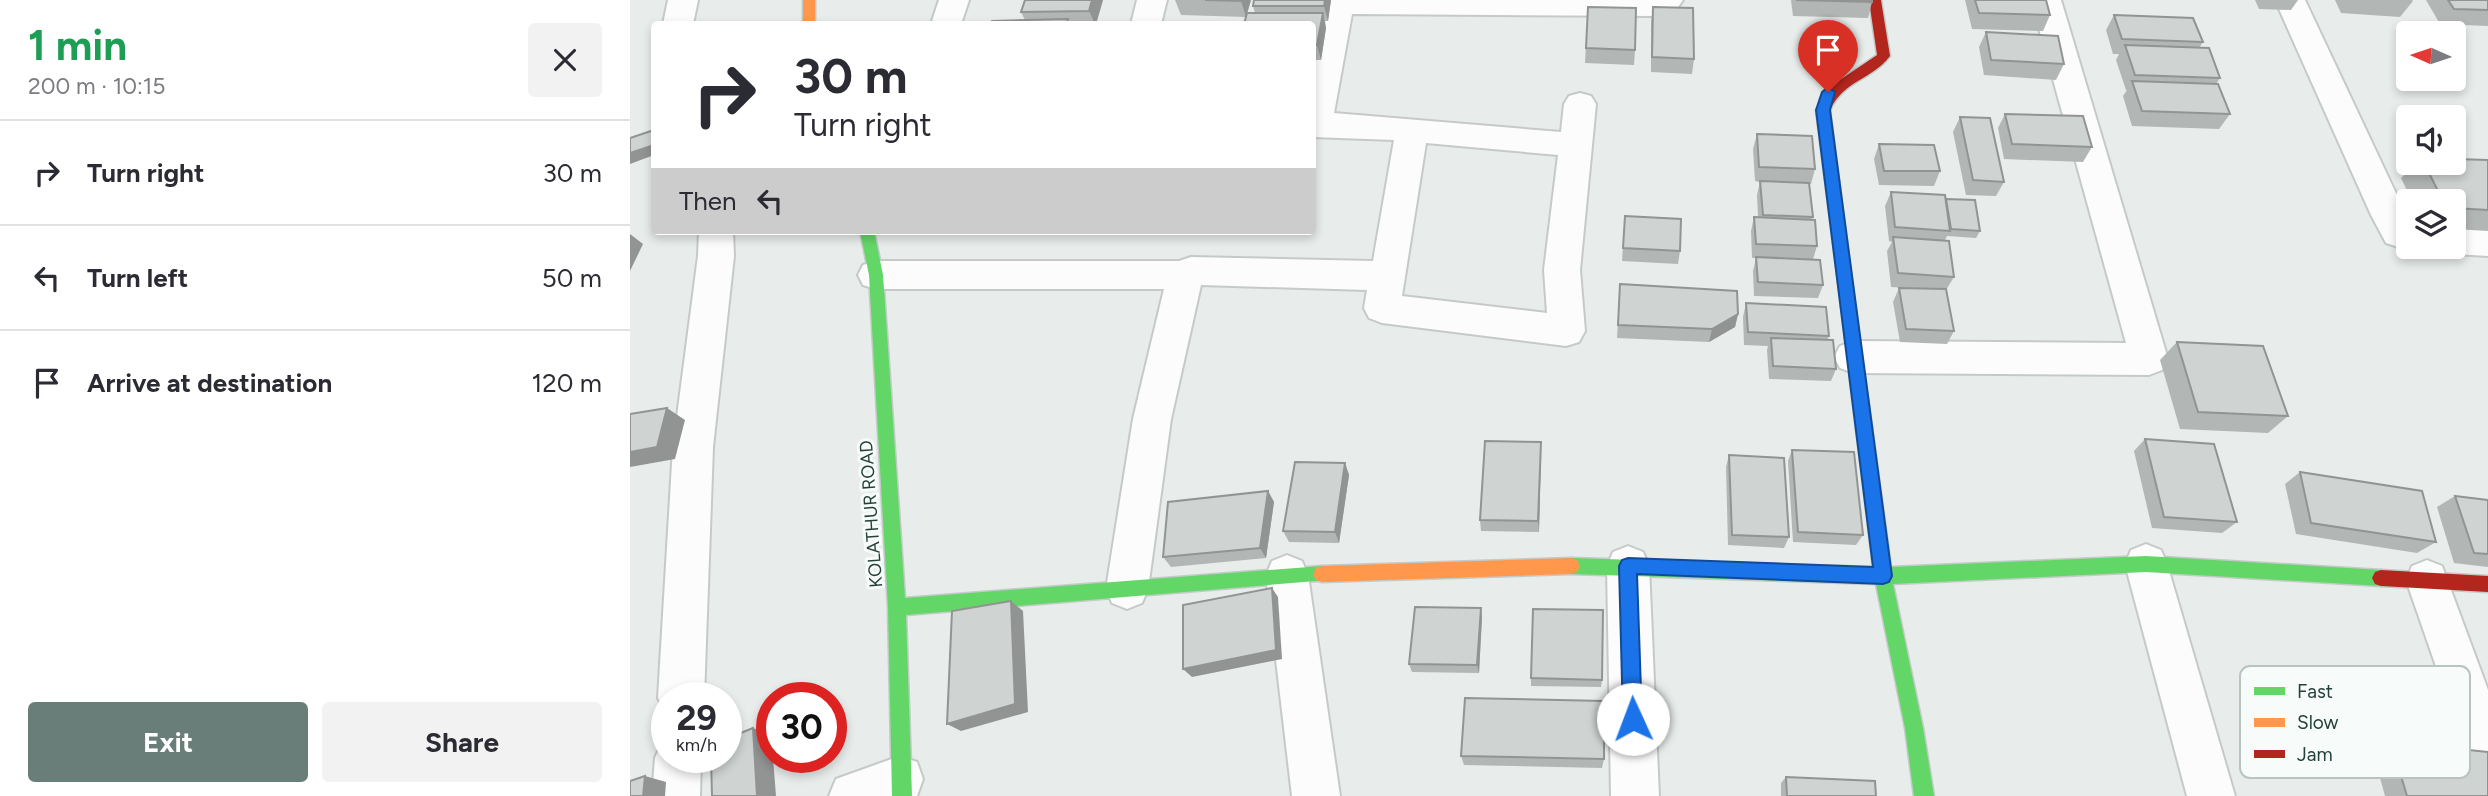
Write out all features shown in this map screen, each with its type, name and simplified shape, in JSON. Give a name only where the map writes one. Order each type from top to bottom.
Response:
[{"type":"street","points":[[679,21],[683,0]]},
{"type":"street","points":[[809,0],[809,21]]},
{"type":"street","points":[[947,21],[954,0]]},
{"type":"street","points":[[1147,21],[1152,0]]},
{"type":"street","points":[[1316,116],[1340,2],[1656,6],[1668,0]]},
{"type":"street","points":[[1875,0],[1884,55],[1875,65],[1841,80],[1828,92],[1823,110],[1883,576],[1914,728],[1924,796]]},
{"type":"street","points":[[1853,357],[2149,359],[2046,0]]},
{"type":"street","points":[[2290,0],[2396,229]]},
{"type":"street","points":[[1412,130],[1382,309],[1566,331],[1562,270],[1580,104]]},
{"type":"street","points":[[1316,125],[1351,125],[1575,145]]},
{"type":"street","points":[[682,682],[693,447],[716,256],[716,235]]},
{"type":"street","name":"KOLATHUR ROAD","points":[[868,235],[876,275],[897,607],[901,787]]},
{"type":"street","points":[[2466,241],[2488,242]]},
{"type":"street","points":[[876,275],[1185,275],[1191,271],[1388,276]]},
{"type":"street","points":[[1127,589],[1152,419],[1185,275]]},
{"type":"street","points":[[897,607],[1287,575],[1628,566],[1883,576],[2146,564],[2488,584]]},
{"type":"street","points":[[2146,564],[2211,796]]},
{"type":"street","points":[[1628,566],[1635,796]]},
{"type":"street","points":[[1287,575],[1316,796]]},
{"type":"street","points":[[2427,580],[2457,666]]},
{"type":"street","points":[[2470,703],[2488,754]]},
{"type":"street","points":[[676,796],[677,773]]},
{"type":"street","points":[[853,796],[901,787]]},
{"type":"building","points":[[1025,0],[1092,0],[1089,11],[1021,12]]},
{"type":"building","points":[[1254,0],[1325,0],[1324,6],[1253,6]]},
{"type":"building","points":[[1796,0],[1872,0],[1872,2]]},
{"type":"building","points":[[1975,0],[2046,0],[2050,15],[1979,13]]},
{"type":"building","points":[[2448,0],[2488,0],[2488,10],[2454,9]]},
{"type":"building","points":[[1588,7],[1636,8],[1635,50],[1586,48]]},
{"type":"building","points":[[1653,7],[1693,8],[1694,59],[1652,57]]},
{"type":"building","points":[[1247,13],[1323,13],[1317,45],[1316,21],[1245,21]]},
{"type":"building","points":[[2114,15],[2193,18],[2203,42],[2122,39]]},
{"type":"building","points":[[1068,19],[1067,21],[992,21]]},
{"type":"building","points":[[1986,32],[2058,36],[2064,64],[1991,60]]},
{"type":"building","points":[[2125,45],[2209,48],[2220,78],[2135,75]]},
{"type":"building","points":[[2132,81],[2218,84],[2230,114],[2142,111]]},
{"type":"building","points":[[2005,114],[2083,116],[2092,147],[2012,144]]},
{"type":"building","points":[[1960,117],[1990,118],[2004,182],[1973,180]]},
{"type":"building","points":[[651,131],[651,146],[630,153],[630,138]]},
{"type":"building","points":[[1757,134],[1812,136],[1815,169],[1759,167]]},
{"type":"building","points":[[1879,144],[1934,145],[1940,171],[1884,171]]},
{"type":"building","points":[[2466,159],[2488,160],[2488,210],[2466,209],[2466,189],[2437,189],[2430,175],[2466,175]]},
{"type":"building","points":[[1760,181],[1809,183],[1813,217],[1763,215]]},
{"type":"building","points":[[1891,192],[1945,195],[1950,231],[1895,227]]},
{"type":"building","points":[[1946,199],[1975,200],[1980,231],[1951,229]]},
{"type":"building","points":[[1625,216],[1681,219],[1680,251],[1623,248]]},
{"type":"building","points":[[1754,217],[1815,220],[1817,246],[1756,244]]},
{"type":"building","points":[[1893,237],[1949,241],[1954,277],[1898,273]]},
{"type":"building","points":[[1756,257],[1820,260],[1823,285],[1758,282]]},
{"type":"building","points":[[1620,284],[1737,291],[1738,314],[1712,329],[1618,325]]},
{"type":"building","points":[[1899,288],[1946,289],[1954,331],[1906,329]]},
{"type":"building","points":[[1746,303],[1826,307],[1829,336],[1748,332]]},
{"type":"building","points":[[1771,338],[1833,340],[1836,369],[1773,366]]},
{"type":"building","points":[[2177,342],[2263,346],[2288,416],[2198,412]]},
{"type":"building","points":[[667,408],[657,447],[630,452],[630,414]]},
{"type":"building","points":[[2145,439],[2214,444],[2237,522],[2164,517]]},
{"type":"building","points":[[1485,441],[1541,442],[1538,521],[1480,520]]},
{"type":"building","points":[[1792,450],[1854,452],[1863,535],[1798,532]]},
{"type":"building","points":[[1729,455],[1784,458],[1789,537],[1732,535]]},
{"type":"building","points":[[1295,462],[1345,463],[1335,532],[1283,531]]},
{"type":"building","points":[[2300,472],[2422,491],[2436,542],[2311,523]]},
{"type":"building","points":[[1268,491],[1260,548],[1163,557],[1168,502]]},
{"type":"building","points":[[2455,496],[2488,500],[2488,554],[2474,553]]},
{"type":"building","points":[[1272,588],[1276,650],[1183,669],[1183,605]]},
{"type":"building","points":[[1011,601],[1015,704],[947,724],[952,611]]},
{"type":"building","points":[[1415,607],[1481,608],[1477,665],[1409,664]]},
{"type":"building","points":[[1533,609],[1603,610],[1602,680],[1531,678]]},
{"type":"building","points":[[1465,698],[1604,701],[1604,759],[1461,756]]},
{"type":"building","points":[[753,728],[757,796],[712,796],[711,773],[742,773],[742,732]]},
{"type":"building","points":[[2470,750],[2488,752],[2488,796],[2407,796],[2402,778],[2470,778]]},
{"type":"building","points":[[645,776],[643,796],[630,796],[630,781]]},
{"type":"building","points":[[1786,777],[1875,781],[1876,796],[1787,796]]},
{"type":"traffic: fast","points":[[868,235],[876,275],[897,607],[902,796]]},
{"type":"traffic: fast","points":[[1844,274],[1883,576],[1914,728],[1924,796]]},
{"type":"traffic: fast","points":[[1571,566],[1883,576],[2146,564],[2381,578]]},
{"type":"traffic: fast","points":[[897,607],[1322,574]]},
{"type":"traffic: slow","points":[[809,0],[809,21]]},
{"type":"traffic: slow","points":[[1322,574],[1571,566]]},
{"type":"traffic: jam","points":[[1844,274],[1823,110],[1835,89],[1884,56],[1875,0]]},
{"type":"traffic: jam","points":[[2381,578],[2488,584]]},
{"type":"route","points":[[1633,719],[1628,566],[1883,576],[1823,110],[1828,92]]}]
